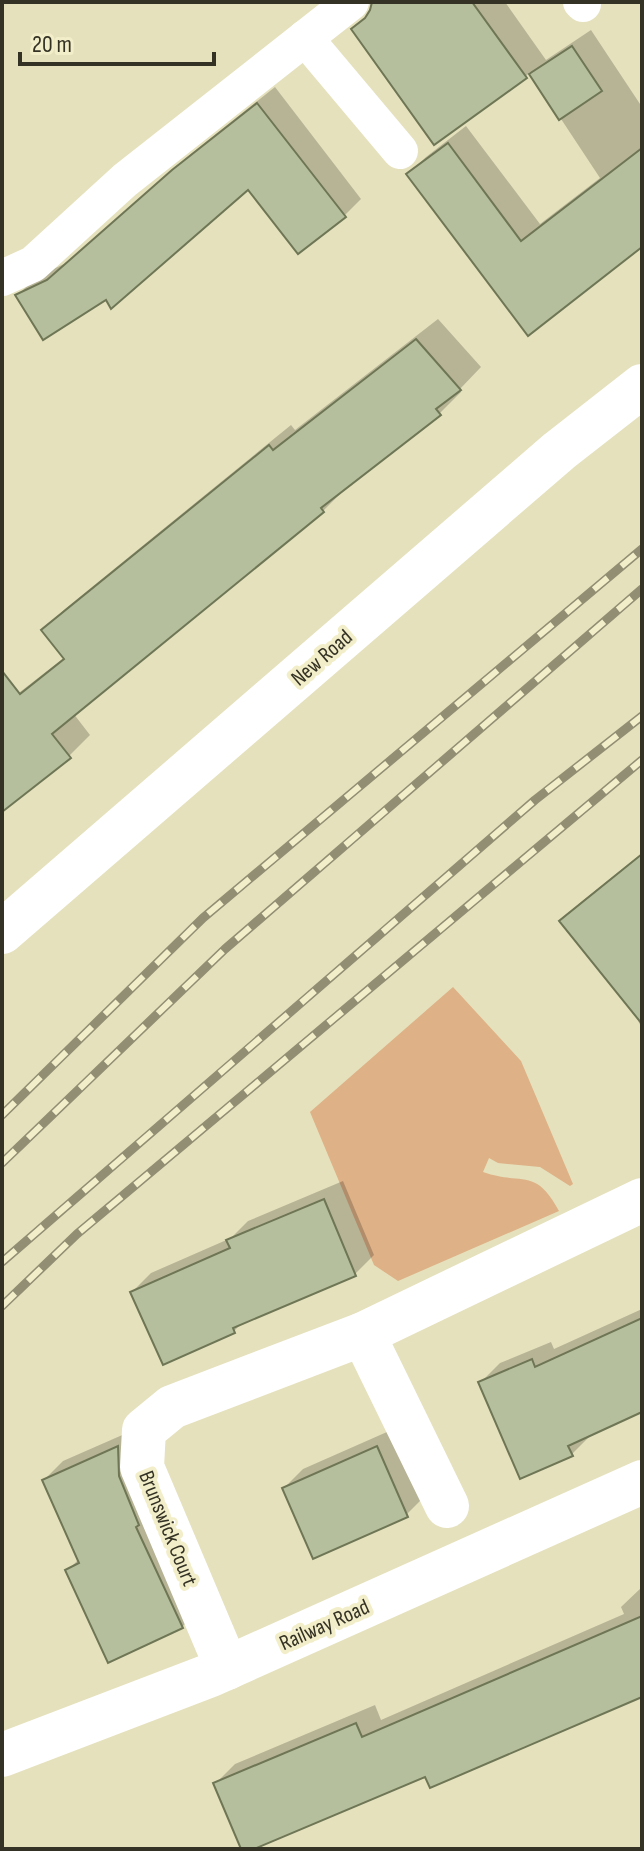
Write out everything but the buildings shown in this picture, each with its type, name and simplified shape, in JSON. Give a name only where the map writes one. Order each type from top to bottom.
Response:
[{"type":"street","name":"New Road","points":[[2,932],[559,451],[642,386]]},
{"type":"street","name":"Brunswick Court","points":[[227,1668],[142,1467],[144,1430],[172,1407],[363,1334],[642,1200]]},
{"type":"street","points":[[363,1334],[447,1506]]},
{"type":"street","name":"Railway Road","points":[[2,1755],[227,1668],[642,1482]]},
{"type":"lane","points":[[2,278],[33,264],[125,180],[351,2]]},
{"type":"lane","points":[[305,38],[400,151]]},
{"type":"shaded area","points":[[453,987],[521,1061],[573,1184],[570,1186],[540,1167],[498,1163],[489,1158],[483,1172],[535,1183],[559,1211],[398,1281],[374,1265],[310,1112]]},
{"type":"railway","points":[[2,1115],[203,918],[642,549]]},
{"type":"railway","points":[[2,1163],[225,949],[642,589]]},
{"type":"railway","points":[[2,1262],[535,800],[642,716]]},
{"type":"railway","points":[[2,1306],[77,1234],[642,760]]}]
